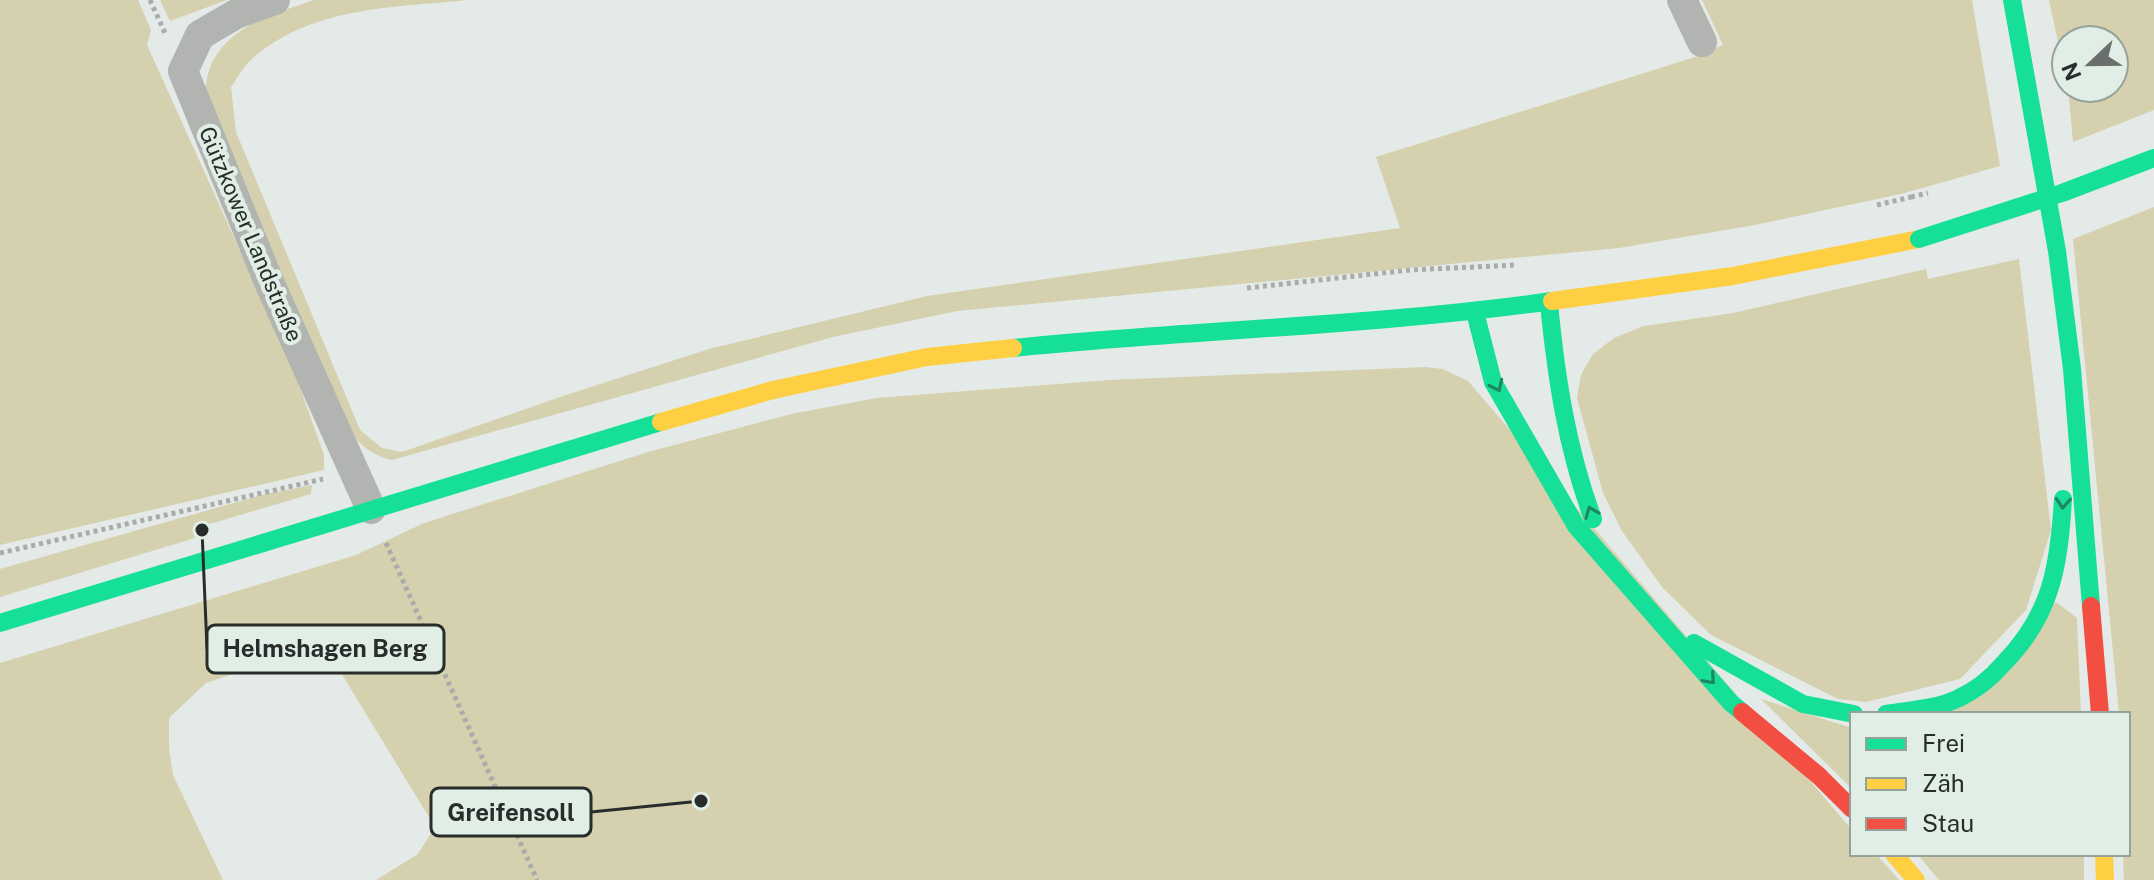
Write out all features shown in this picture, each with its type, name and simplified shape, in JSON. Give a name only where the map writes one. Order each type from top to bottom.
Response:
[{"type":"main road","points":[[2012,0],[2052,222],[2072,369],[2100,712]]},
{"type":"main road","points":[[0,623],[773,390],[927,357],[1101,339],[1417,318],[1549,303],[1733,276],[1919,239],[2062,193],[2154,158]]},
{"type":"main road","points":[[1549,303],[1555,369],[1565,426],[1579,477],[1592,517],[1626,581]]},
{"type":"main road","points":[[1475,312],[1493,382],[1576,526],[1731,703],[1819,776],[1850,807]]},
{"type":"main road","points":[[1895,712],[1959,698],[1994,675],[2020,644],[2045,605],[2059,552],[2072,369]]},
{"type":"main road","points":[[1659,620],[1765,685],[1803,704],[1850,713]]},
{"type":"main road","points":[[1896,856],[1916,880]]},
{"type":"main road","points":[[2104,856],[2105,880]]},
{"type":"street","name":"Gützkower Landstraße","points":[[275,0],[236,14],[200,35],[183,71],[269,282],[371,509]]},
{"type":"street","points":[[1682,0],[1702,42]]},
{"type":"path","points":[[0,553],[354,472]]},
{"type":"path","points":[[371,509],[537,880]]},
{"type":"shaded area","points":[[0,0],[138,0],[151,30],[147,45],[293,368],[324,455],[324,470],[0,545]]},
{"type":"shaded area","points":[[160,0],[227,0],[170,21]]},
{"type":"shaded area","points":[[314,0],[467,0],[355,12],[302,28],[254,57],[231,87],[236,132],[360,430],[382,448],[402,452],[709,349],[927,296],[1400,228],[1376,157],[1692,58],[1723,45],[1702,0],[1972,0],[2000,166],[1901,194],[1755,225],[1619,248],[957,311],[833,337],[392,460],[366,448],[346,426],[204,96],[212,63],[233,36],[258,21]]},
{"type":"shaded area","points":[[2049,0],[2154,0],[2154,110],[2073,142],[2069,104],[2130,104],[2130,24],[2054,24]]},
{"type":"shaded area","points":[[2154,207],[2154,880],[2124,880],[2123,856],[2130,856],[2130,712],[2119,712],[2073,239]]},
{"type":"shaded area","points":[[2019,259],[2051,530],[2026,610],[1960,679],[1866,702],[1838,699],[1711,635],[1662,587],[1622,531],[1603,493],[1577,398],[1581,375],[1593,354],[1614,338],[1644,326],[1733,313],[1926,269],[1928,279]]},
{"type":"shaded area","points":[[1425,367],[1443,369],[1468,381],[1850,828],[1850,856],[1878,856],[1899,880],[376,880],[418,854],[435,827],[338,668],[297,652],[206,683],[169,718],[173,775],[223,880],[0,880],[0,663],[356,555],[424,523],[648,452],[791,414],[877,398],[1109,380]]},
{"type":"shaded area","points":[[312,485],[311,494],[193,529],[195,538],[0,597],[0,569],[262,495]]},
{"type":"shaded area","points":[[2056,602],[2077,618],[2081,712],[1948,712]]},
{"type":"shaded area","points":[[1761,699],[1850,727],[1850,787]]},
{"type":"shaded area","points":[[1919,856],[2084,856],[2084,880],[1939,880]]},
{"type":"traffic: fast","points":[[2012,0],[2057,251],[2072,369],[2091,606]]},
{"type":"traffic: fast","points":[[1919,239],[2062,193],[2154,158]]},
{"type":"traffic: fast","points":[[1013,348],[1350,322],[1552,301]]},
{"type":"traffic: fast","points":[[1549,303],[1564,412],[1576,466],[1593,519]]},
{"type":"traffic: fast","points":[[1475,312],[1493,382],[1576,526],[1742,712]]},
{"type":"traffic: fast","points":[[0,623],[661,422]]},
{"type":"traffic: fast","points":[[1899,712],[1933,707],[1965,695],[1988,679],[2019,646],[2032,627],[2050,588],[2059,546],[2063,499]]},
{"type":"traffic: fast","points":[[1694,643],[1803,704],[1850,713]]},
{"type":"traffic: slow","points":[[1552,301],[1733,276],[1919,239]]},
{"type":"traffic: slow","points":[[661,422],[773,390],[927,357],[1013,348]]},
{"type":"traffic: slow","points":[[1896,856],[1916,880]]},
{"type":"traffic: slow","points":[[2104,856],[2105,880]]},
{"type":"traffic: jam","points":[[2091,606],[2100,712]]},
{"type":"traffic: jam","points":[[1742,712],[1819,776],[1850,807]]},
{"type":"place","name":"Helmshagen Berg","points":[[202,530]]},
{"type":"place","name":"Greifensoll","points":[[701,801]]}]
